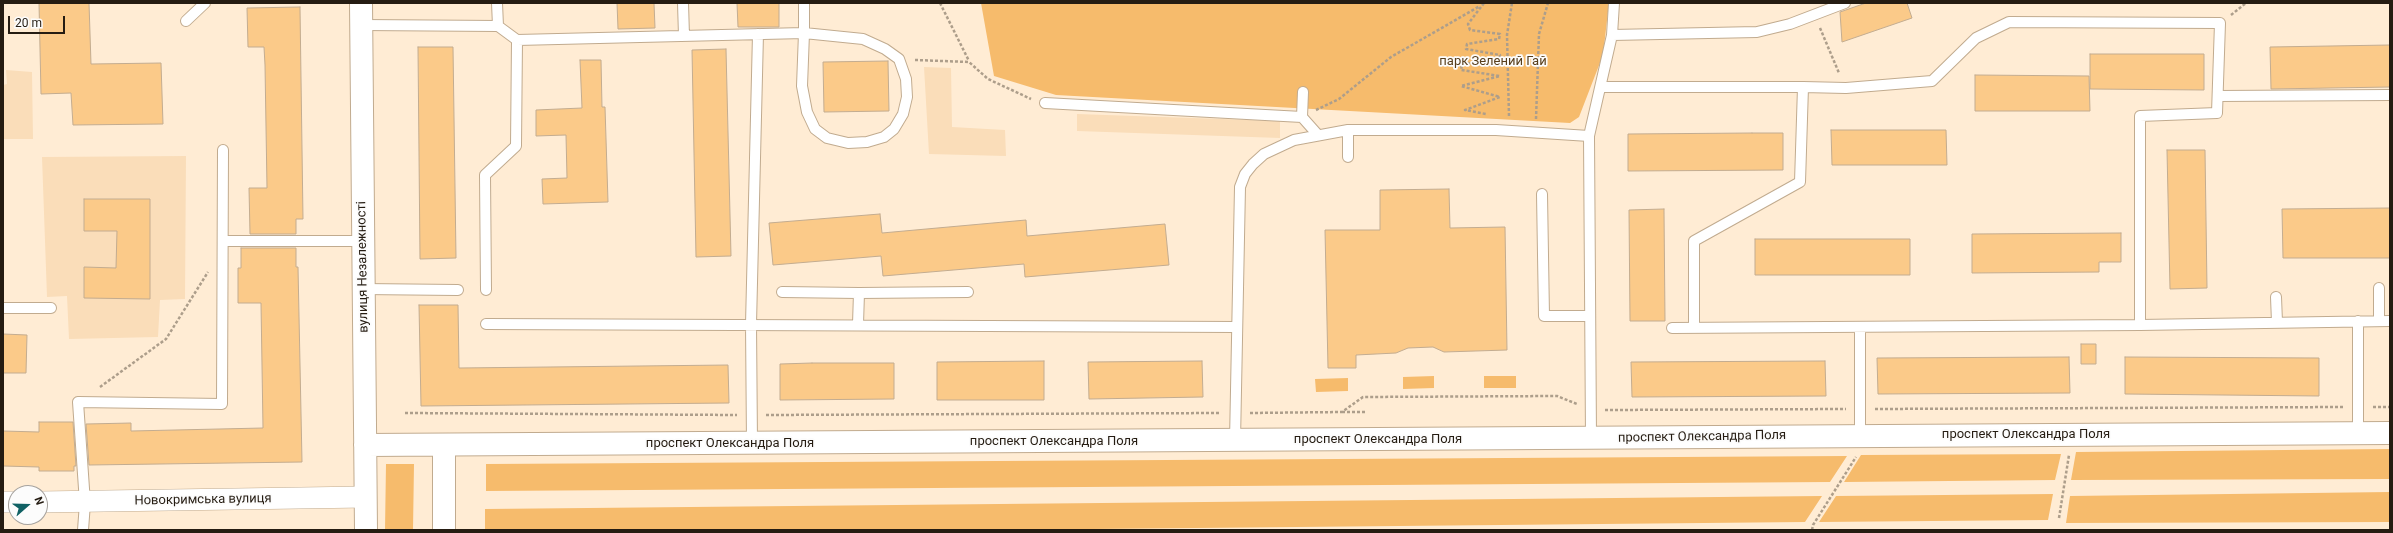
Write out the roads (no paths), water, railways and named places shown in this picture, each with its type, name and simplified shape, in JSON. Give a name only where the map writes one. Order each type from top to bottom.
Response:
[{"type":"main road","name":"вулиця Незалежності","points":[[361,3],[362,289],[366,530]]},
{"type":"main road","name":"проспект Олександра Поля","points":[[365,445],[444,446],[1590,438],[1860,443],[2390,433]]},
{"type":"main road","points":[[444,446],[444,530]]},
{"type":"street","name":"Новокримська вулиця","points":[[48,502],[85,503],[365,497]]},
{"type":"lane","points":[[186,21],[206,3]]},
{"type":"lane","points":[[497,3],[498,26]]},
{"type":"lane","points":[[683,3],[684,36]]},
{"type":"lane","points":[[362,25],[498,26],[517,40],[804,33],[863,39],[885,49],[899,59],[906,79],[907,98],[903,114],[894,129],[884,138],[867,142],[848,143],[827,138],[815,128],[807,112],[802,86],[804,33],[804,3]]},
{"type":"lane","points":[[1590,438],[1589,136],[1591,119],[1602,87],[1612,35],[1614,3]]},
{"type":"lane","points":[[1612,35],[1757,32],[1790,24],[1846,3]]},
{"type":"lane","points":[[1602,87],[1846,88],[1932,81],[1976,38],[2009,22],[2220,23],[2217,113],[2140,116],[2140,325]]},
{"type":"lane","points":[[752,444],[751,324],[758,34]]},
{"type":"lane","points":[[486,290],[485,176],[516,146],[517,40]]},
{"type":"lane","points":[[1694,327],[1694,241],[1800,182],[1803,87]]},
{"type":"lane","points":[[1302,117],[1303,92]]},
{"type":"lane","points":[[2218,96],[2390,95]]},
{"type":"lane","points":[[1045,103],[1302,117],[1318,134]]},
{"type":"lane","points":[[1235,440],[1240,187],[1245,174],[1253,164],[1271,150],[1294,140],[1318,134],[1348,130],[1496,130],[1589,136]]},
{"type":"lane","points":[[1348,130],[1348,157]]},
{"type":"lane","points":[[83,530],[85,503],[78,402],[222,404],[224,241],[223,150]]},
{"type":"lane","points":[[1542,194],[1544,316],[1590,316]]},
{"type":"lane","points":[[224,241],[362,241]]},
{"type":"lane","points":[[2379,288],[2379,321]]},
{"type":"lane","points":[[362,289],[458,290]]},
{"type":"lane","points":[[782,292],[968,292]]},
{"type":"lane","points":[[858,324],[859,293]]},
{"type":"lane","points":[[2276,297],[2277,322]]},
{"type":"lane","points":[[3,308],[51,308]]},
{"type":"lane","points":[[2358,321],[2358,433]]},
{"type":"lane","points":[[1672,328],[2140,325],[2390,321]]},
{"type":"lane","points":[[486,324],[858,324],[1237,327]]},
{"type":"lane","points":[[1860,327],[1860,443]]},
{"type":"park label","name":"парк Зелений Гай","points":[[1493,62]]}]
